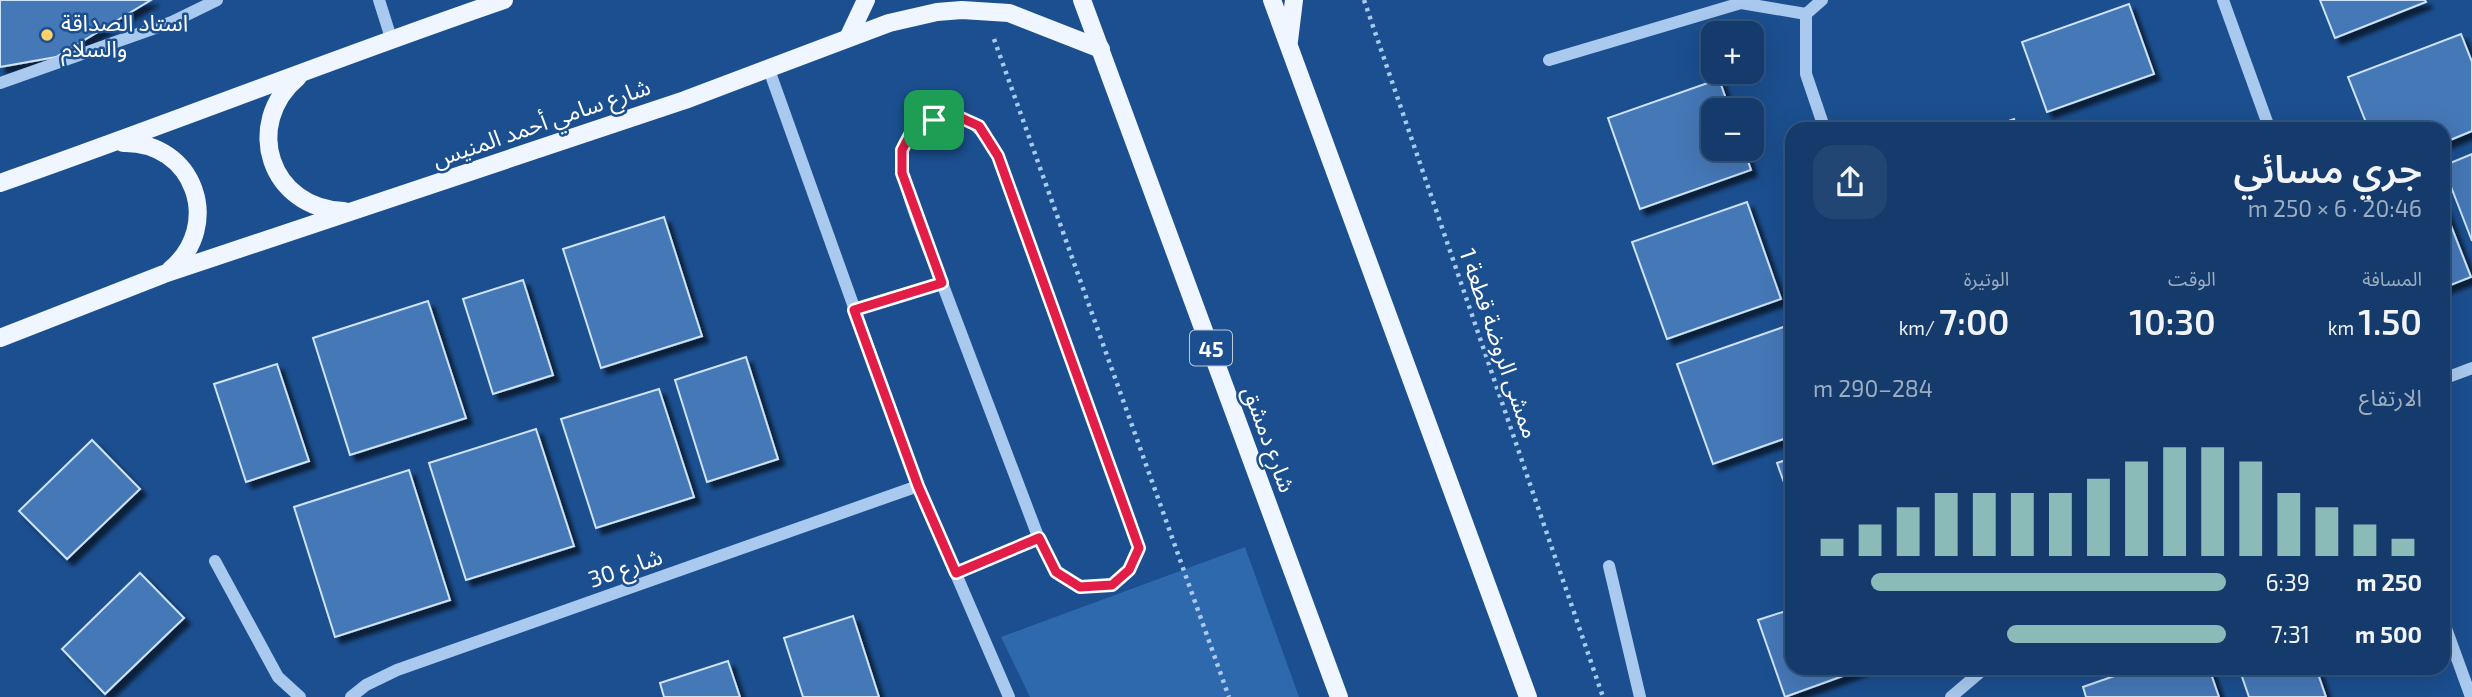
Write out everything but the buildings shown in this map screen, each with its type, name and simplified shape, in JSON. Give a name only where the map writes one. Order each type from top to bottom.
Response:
[{"type":"main road","points":[[0,183],[114,143],[391,38],[504,0]]},
{"type":"main road","points":[[849,36],[866,0]]},
{"type":"main road","name":"شارع دمشق","points":[[1082,0],[1339,697]]},
{"type":"main road","points":[[1272,0],[1528,697]]},
{"type":"main road","points":[[1289,44],[1294,0]]},
{"type":"main road","name":"شارع سامي أحمد المنيس","points":[[0,338],[164,274],[685,100],[889,23],[937,12],[984,10],[1009,13],[1101,49]]},
{"type":"main road","points":[[303,72],[286,86],[274,103],[268,124],[268,146],[273,166],[285,185],[301,199],[321,208],[342,211],[363,208]]},
{"type":"main road","points":[[114,143],[136,142],[158,149],[176,161],[189,178],[197,199],[198,220],[193,242],[181,260],[164,274]]},
{"type":"street","points":[[0,83],[172,22],[217,0]]},
{"type":"street","points":[[379,0],[391,38]]},
{"type":"street","points":[[1822,0],[1806,15],[1806,74],[1822,122]]},
{"type":"street","points":[[2223,0],[2267,122]]},
{"type":"street","points":[[1549,60],[1741,3],[1806,15]]},
{"type":"street","points":[[768,67],[918,486],[1009,697]]},
{"type":"street","points":[[957,116],[979,126],[998,156],[1139,548],[1129,570],[1112,585],[1080,587],[1056,572],[1039,538],[942,283],[902,173],[902,150],[912,131],[934,120],[957,116]]},
{"type":"street","points":[[854,310],[942,283]]},
{"type":"street","points":[[2450,376],[2472,368]]},
{"type":"street","name":"شارع 30","points":[[351,697],[366,685],[397,670],[918,486]]},
{"type":"street","points":[[956,573],[1039,538]]},
{"type":"street","points":[[215,561],[278,677],[300,697]]},
{"type":"street","points":[[1609,566],[1640,697]]},
{"type":"street","points":[[2450,639],[2471,697]]},
{"type":"street","points":[[1951,697],[1977,675]]},
{"type":"path","name":"ممشى الروضة قطعة 1","points":[[1364,0],[1603,697]]},
{"type":"path","points":[[984,10],[1229,697]]},
{"type":"shaded area","points":[[1245,547],[1299,697],[1030,697],[1001,637]]},
{"type":"place","name":"استاد الصداقة والسلام","points":[[47,35]]},
{"type":"route","points":[[957,116],[979,126],[998,156],[1139,548],[1129,570],[1112,585],[1080,587],[1056,572],[1039,538],[956,573],[918,486],[854,310],[942,283],[902,173],[902,150],[912,131],[934,120],[957,116]]}]
